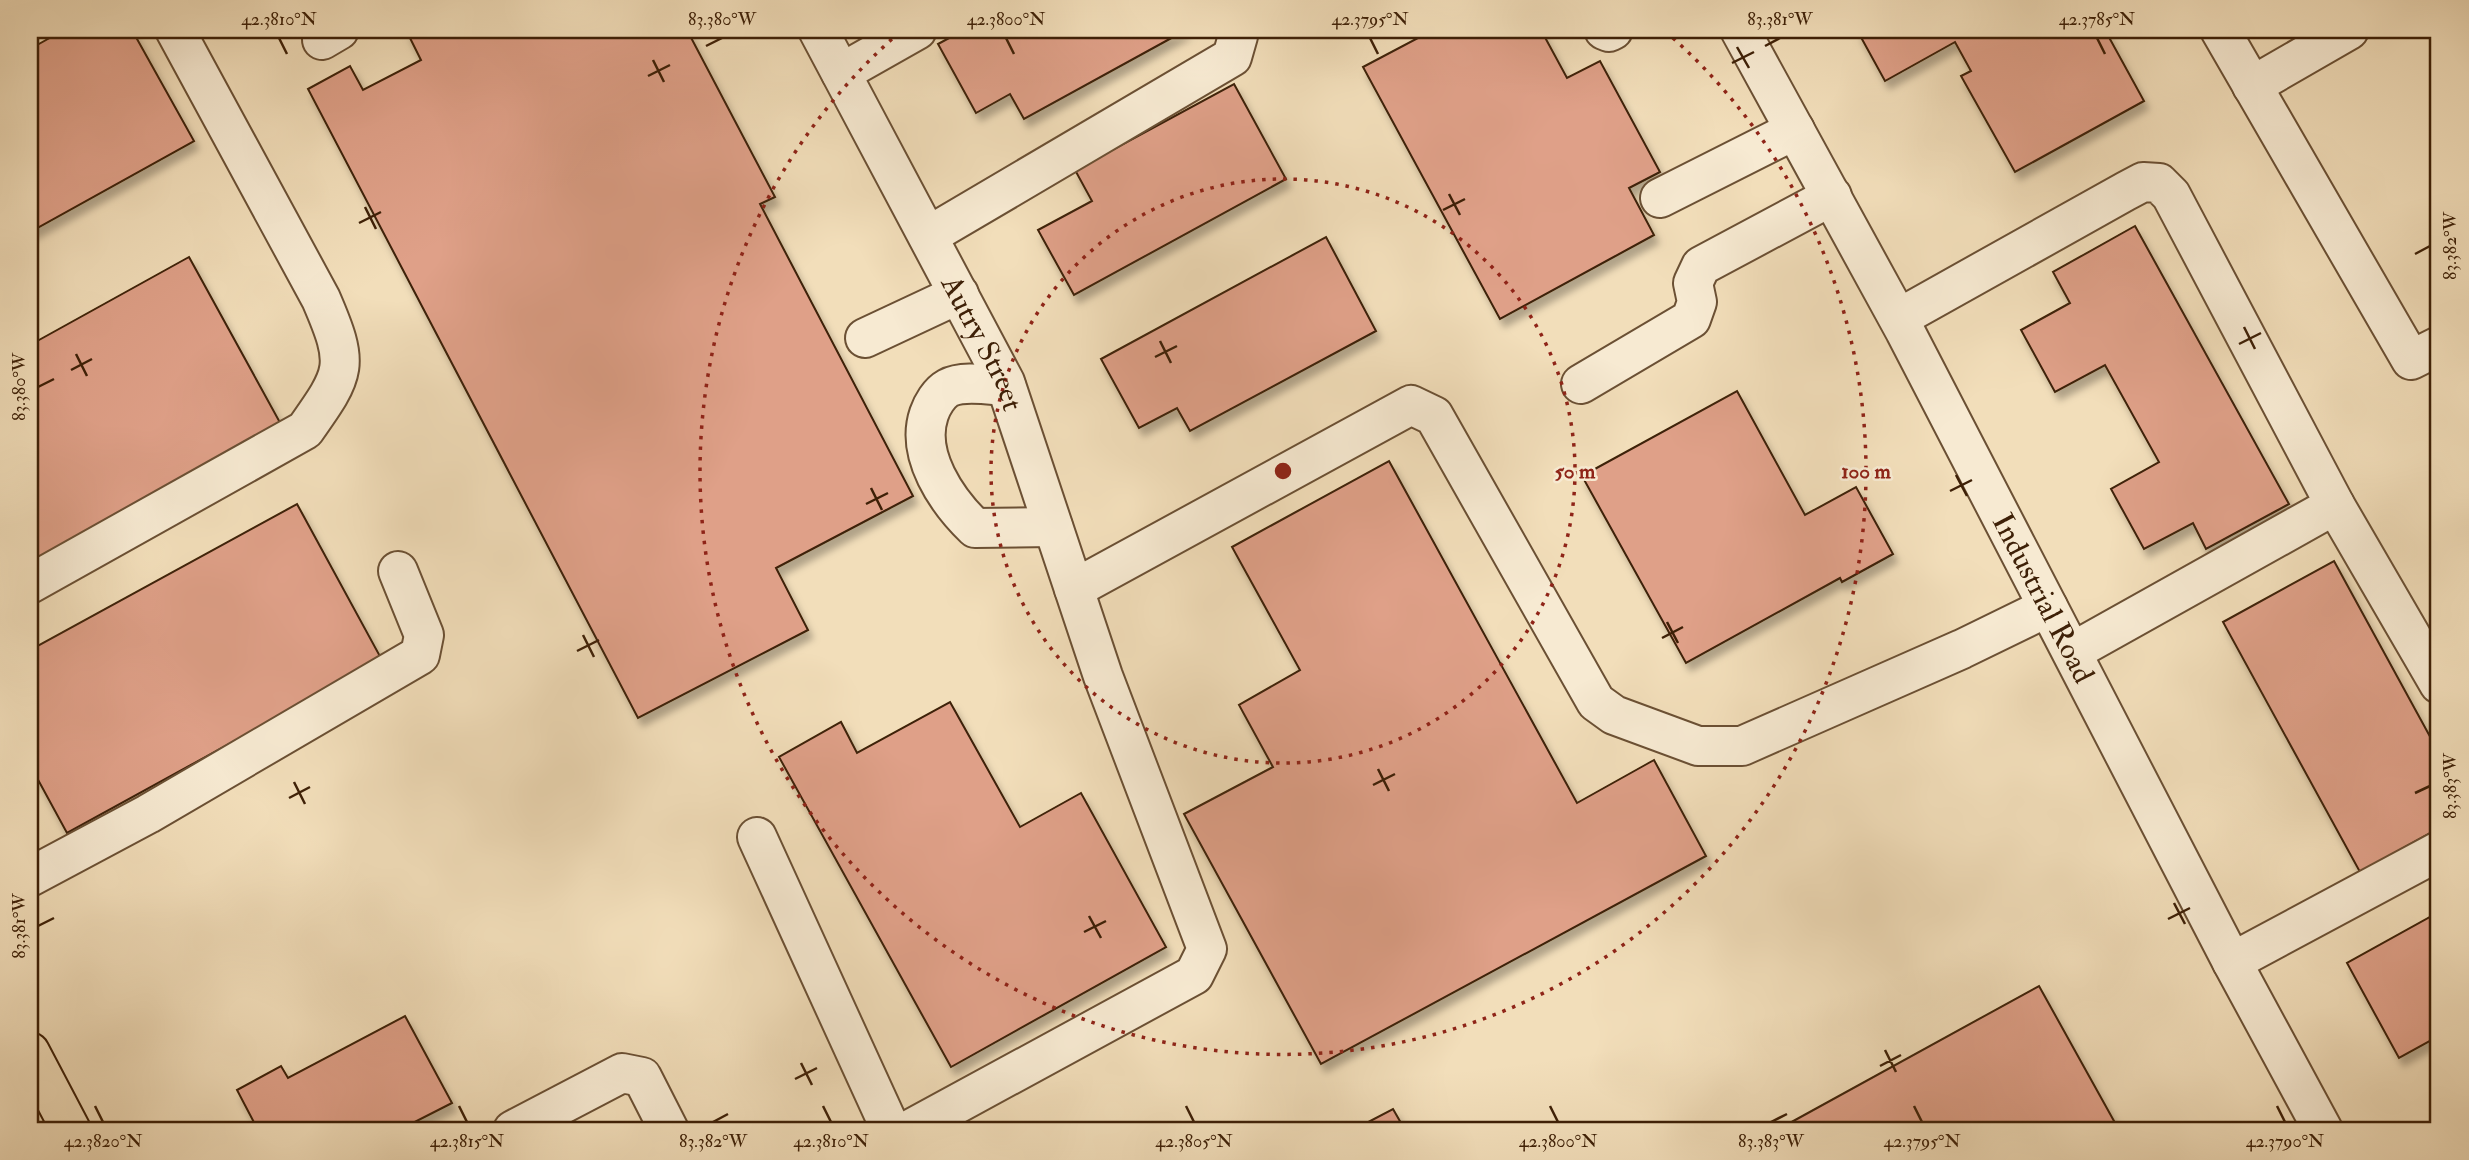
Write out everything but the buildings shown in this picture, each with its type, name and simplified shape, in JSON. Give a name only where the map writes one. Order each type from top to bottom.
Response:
[{"type":"main road","points":[[30,1052],[71,1130]]},
{"type":"street","points":[[30,584],[305,430],[331,393],[341,369],[338,339],[321,299],[175,30]]},
{"type":"street","name":"Autry Street","points":[[818,30],[1006,386],[1102,676],[1207,949],[1194,975],[909,1130]]},
{"type":"street","points":[[841,73],[917,30]]},
{"type":"street","points":[[928,236],[1231,57],[1238,36],[1236,30]]},
{"type":"street","points":[[1604,30],[1613,30]]},
{"type":"street","name":"Industrial Road","points":[[1740,30],[1899,318],[2232,962],[2323,1130]]},
{"type":"street","points":[[2220,30],[2411,360],[2439,346]]},
{"type":"street","points":[[2252,86],[2349,30]]},
{"type":"street","points":[[1660,198],[1796,130]]},
{"type":"street","points":[[1899,318],[2143,182],[2159,183],[2171,195],[2335,505],[2439,684]]},
{"type":"street","points":[[1581,384],[1691,320],[1697,302],[1693,283],[1701,266],[1832,197]]},
{"type":"street","points":[[865,338],[959,294]]},
{"type":"street","points":[[1006,386],[961,384],[947,389],[933,405],[926,423],[929,461],[957,510],[975,528],[1053,527]]},
{"type":"street","points":[[1074,589],[1411,405],[1434,416],[1596,702],[1614,715],[1698,746],[1742,746],[1962,649],[2048,607]]},
{"type":"street","points":[[2072,652],[2335,505]]},
{"type":"street","points":[[30,877],[148,814],[420,655],[424,635],[398,571]]},
{"type":"street","points":[[757,836],[891,1130]]},
{"type":"street","points":[[2232,962],[2439,851]]},
{"type":"street","points":[[513,1130],[622,1073],[642,1077],[669,1130]]}]
